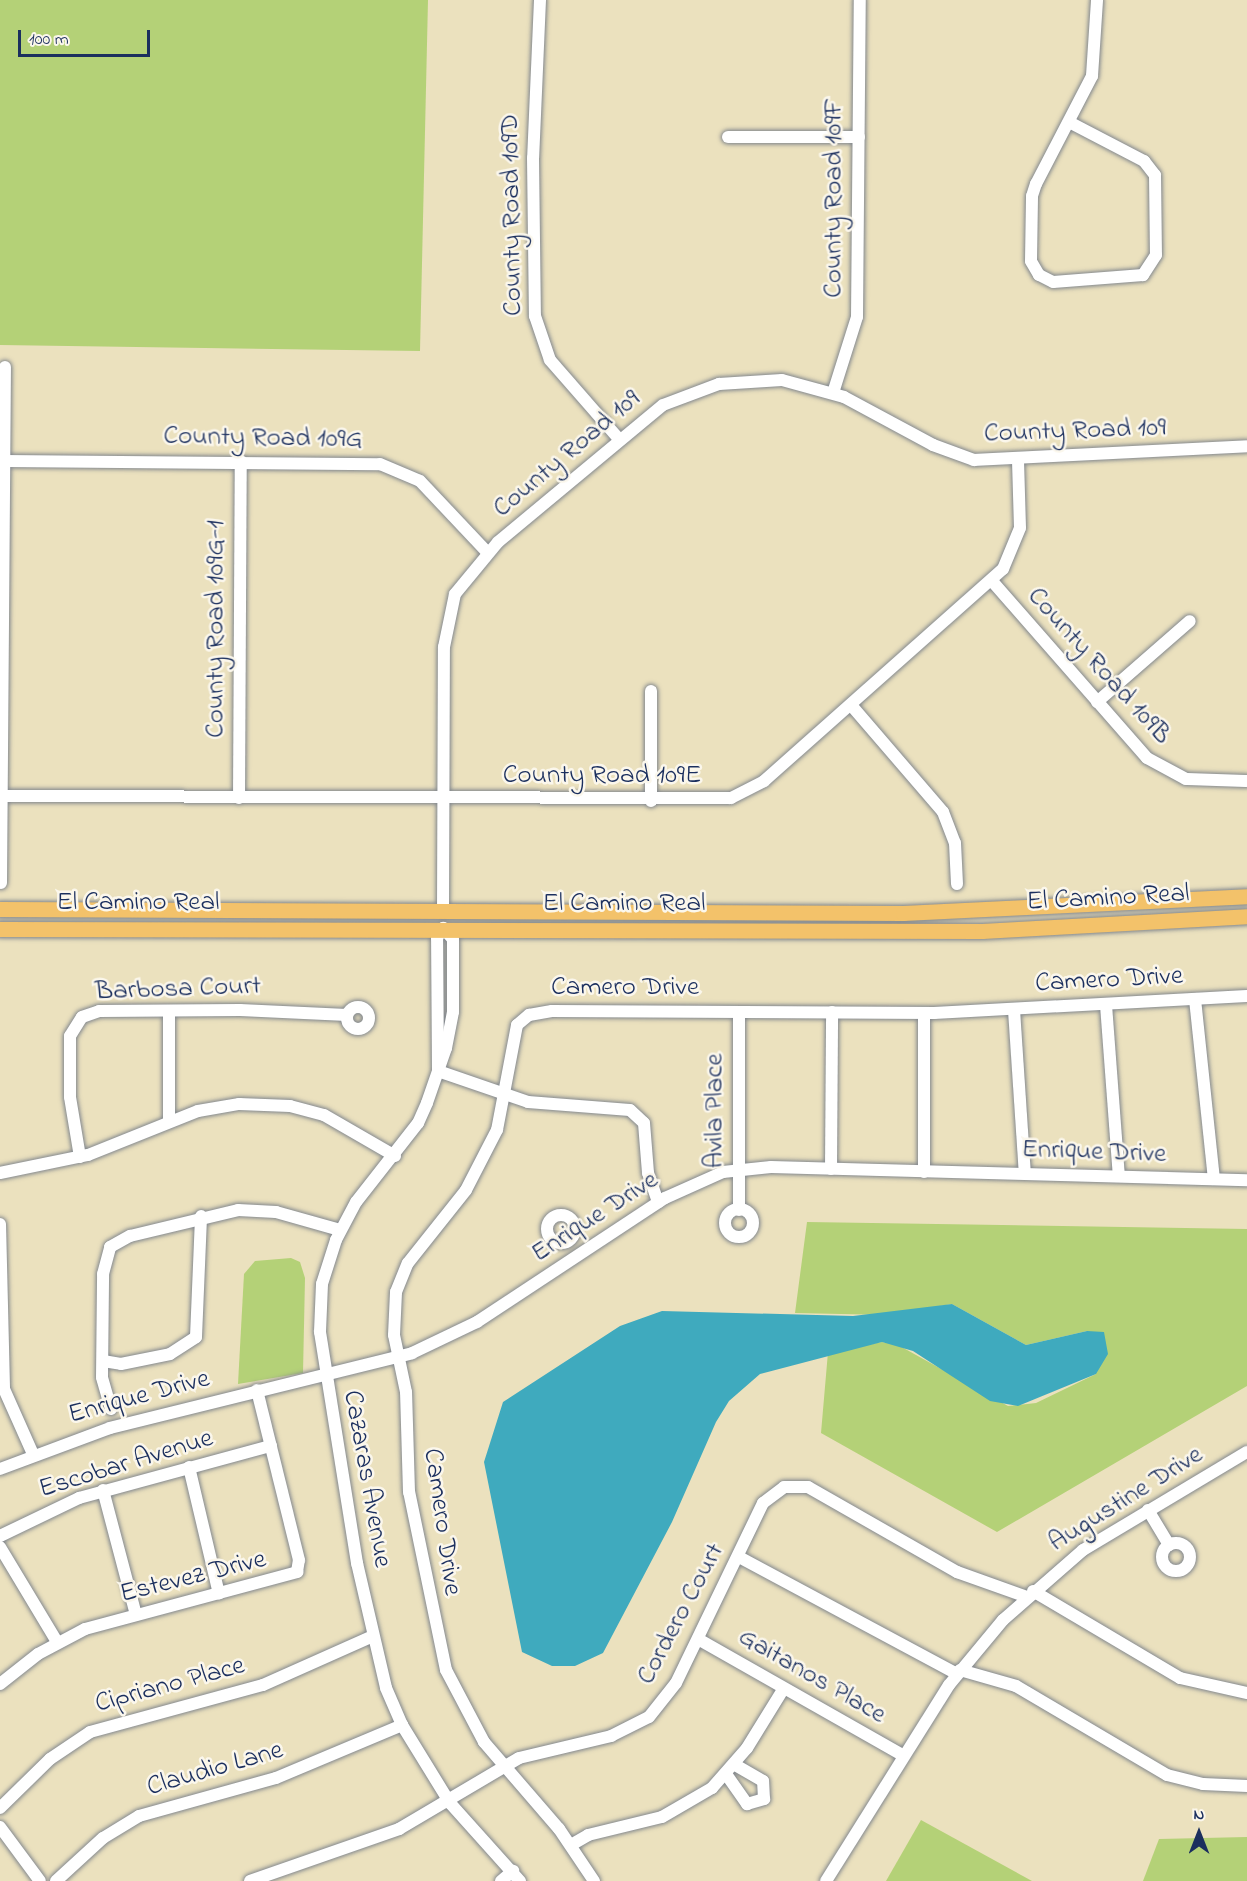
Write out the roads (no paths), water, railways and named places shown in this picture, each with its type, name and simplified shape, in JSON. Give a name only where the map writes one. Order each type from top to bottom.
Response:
[{"type":"main road","name":"El Camino Real","points":[[0,909],[903,913],[1247,896]]},
{"type":"main road","points":[[443,910],[443,928]]},
{"type":"main road","name":"El Camino Real","points":[[0,929],[443,928],[982,931],[1247,916]]},
{"type":"street","name":"County Road 109D","points":[[540,0],[533,158],[535,316],[550,360],[618,438]]},
{"type":"street","name":"County Road 109F","points":[[833,393],[856,326],[860,0]]},
{"type":"street","points":[[1069,122],[1144,161],[1155,175],[1156,255],[1143,275],[1062,283],[1046,279],[1033,266],[1032,196],[1094,68],[1097,0]]},
{"type":"street","points":[[728,137],[859,138]]},
{"type":"street","points":[[1,883],[4,367]]},
{"type":"street","name":"County Road 109","points":[[443,910],[442,799],[446,624],[459,586],[487,552],[618,438],[663,405],[719,384],[782,380],[833,393],[955,454],[1018,460],[1247,447]]},
{"type":"street","name":"County Road 109E","points":[[2,796],[722,800],[746,792],[851,705],[992,581],[1019,537],[1018,460]]},
{"type":"street","name":"County Road 109G","points":[[4,461],[371,463],[399,469],[428,489],[487,552]]},
{"type":"street","name":"County Road 109G-1","points":[[239,798],[241,461]]},
{"type":"street","name":"County Road 109B","points":[[992,581],[1140,752],[1165,771],[1197,782],[1247,780]]},
{"type":"street","points":[[1097,702],[1190,621]]},
{"type":"street","points":[[651,691],[651,801]]},
{"type":"street","points":[[851,705],[943,812],[955,843],[957,884]]},
{"type":"street","name":"Cazaras Avenue","points":[[438,1071],[437,938],[443,928],[453,939],[453,1012],[438,1071],[418,1123],[340,1230],[322,1284],[325,1373],[371,1637],[402,1725],[450,1803],[517,1876]]},
{"type":"street","name":"Camero Drive","points":[[594,1881],[571,1845],[502,1766],[469,1719],[438,1648],[409,1491],[406,1392],[394,1320],[401,1278],[422,1241],[479,1170],[507,1091],[514,1031],[529,1015],[739,1012],[924,1013],[1247,996]]},
{"type":"street","points":[[1195,999],[1214,1179]]},
{"type":"street","points":[[1106,1005],[1119,1176]]},
{"type":"street","points":[[1014,1010],[1025,1174]]},
{"type":"street","name":"Barbosa Court","points":[[80,1157],[70,1097],[73,1028],[82,1017],[99,1011],[347,1015]]},
{"type":"street","points":[[169,1011],[169,1122]]},
{"type":"street","name":"Avila Place","points":[[739,1012],[739,1210]]},
{"type":"street","points":[[831,1169],[832,1012]]},
{"type":"street","points":[[924,1013],[924,1172]]},
{"type":"street","points":[[438,1071],[507,1091],[528,1102],[613,1105],[638,1115],[658,1202]]},
{"type":"street","points":[[0,1173],[80,1157],[169,1122],[239,1104],[290,1106],[339,1122],[395,1156]]},
{"type":"street","name":"Enrique Drive","points":[[0,1469],[33,1454],[257,1390],[399,1357],[477,1322],[658,1202],[691,1183],[739,1170],[831,1169],[1247,1180]]},
{"type":"street","points":[[111,1409],[102,1387],[103,1274],[110,1247],[201,1216],[260,1210],[340,1230]]},
{"type":"street","points":[[103,1361],[121,1364],[170,1354],[196,1337],[201,1216]]},
{"type":"street","points":[[0,1224],[3,1400],[33,1454]]},
{"type":"street","points":[[569,1240],[579,1255]]},
{"type":"street","name":"Estevez Drive","points":[[0,1684],[57,1642],[136,1615],[285,1579],[298,1567],[257,1390]]},
{"type":"street","name":"Escobar Avenue","points":[[0,1536],[103,1490],[271,1446]]},
{"type":"street","name":"Augustine Drive","points":[[826,1881],[902,1755],[958,1672],[1030,1594],[1083,1550],[1247,1452]]},
{"type":"street","points":[[189,1467],[219,1594]]},
{"type":"street","name":"Cordero Court","points":[[250,1881],[358,1846],[450,1803],[502,1766],[639,1724],[668,1696],[770,1495],[800,1485],[957,1572],[1030,1594],[1180,1678],[1247,1693]]},
{"type":"street","points":[[103,1490],[136,1615]]},
{"type":"street","points":[[1148,1510],[1169,1545]]},
{"type":"street","points":[[0,1547],[57,1642]]},
{"type":"street","points":[[739,1557],[958,1672],[1016,1686],[1167,1774],[1203,1784],[1247,1786]]},
{"type":"street","name":"Cipriano Place","points":[[0,1808],[50,1759],[90,1732],[128,1717],[263,1685],[371,1637]]},
{"type":"street","name":"Gaitanos Place","points":[[698,1639],[902,1755]]},
{"type":"street","points":[[571,1845],[588,1835],[662,1817],[731,1769],[784,1688]]},
{"type":"street","name":"Claudio Lane","points":[[56,1881],[103,1838],[139,1816],[276,1778],[402,1725]]},
{"type":"street","points":[[0,1827],[40,1881]]},
{"type":"street","points":[[501,1881],[517,1876]]},
{"type":"water","points":[[952,1304],[1026,1345],[1087,1331],[1104,1332],[1108,1354],[1096,1374],[1018,1406],[990,1401],[913,1351],[882,1342],[760,1374],[729,1401],[716,1422],[672,1522],[603,1653],[575,1666],[552,1666],[522,1652],[484,1462],[503,1402],[620,1326],[662,1311],[853,1316]]}]
